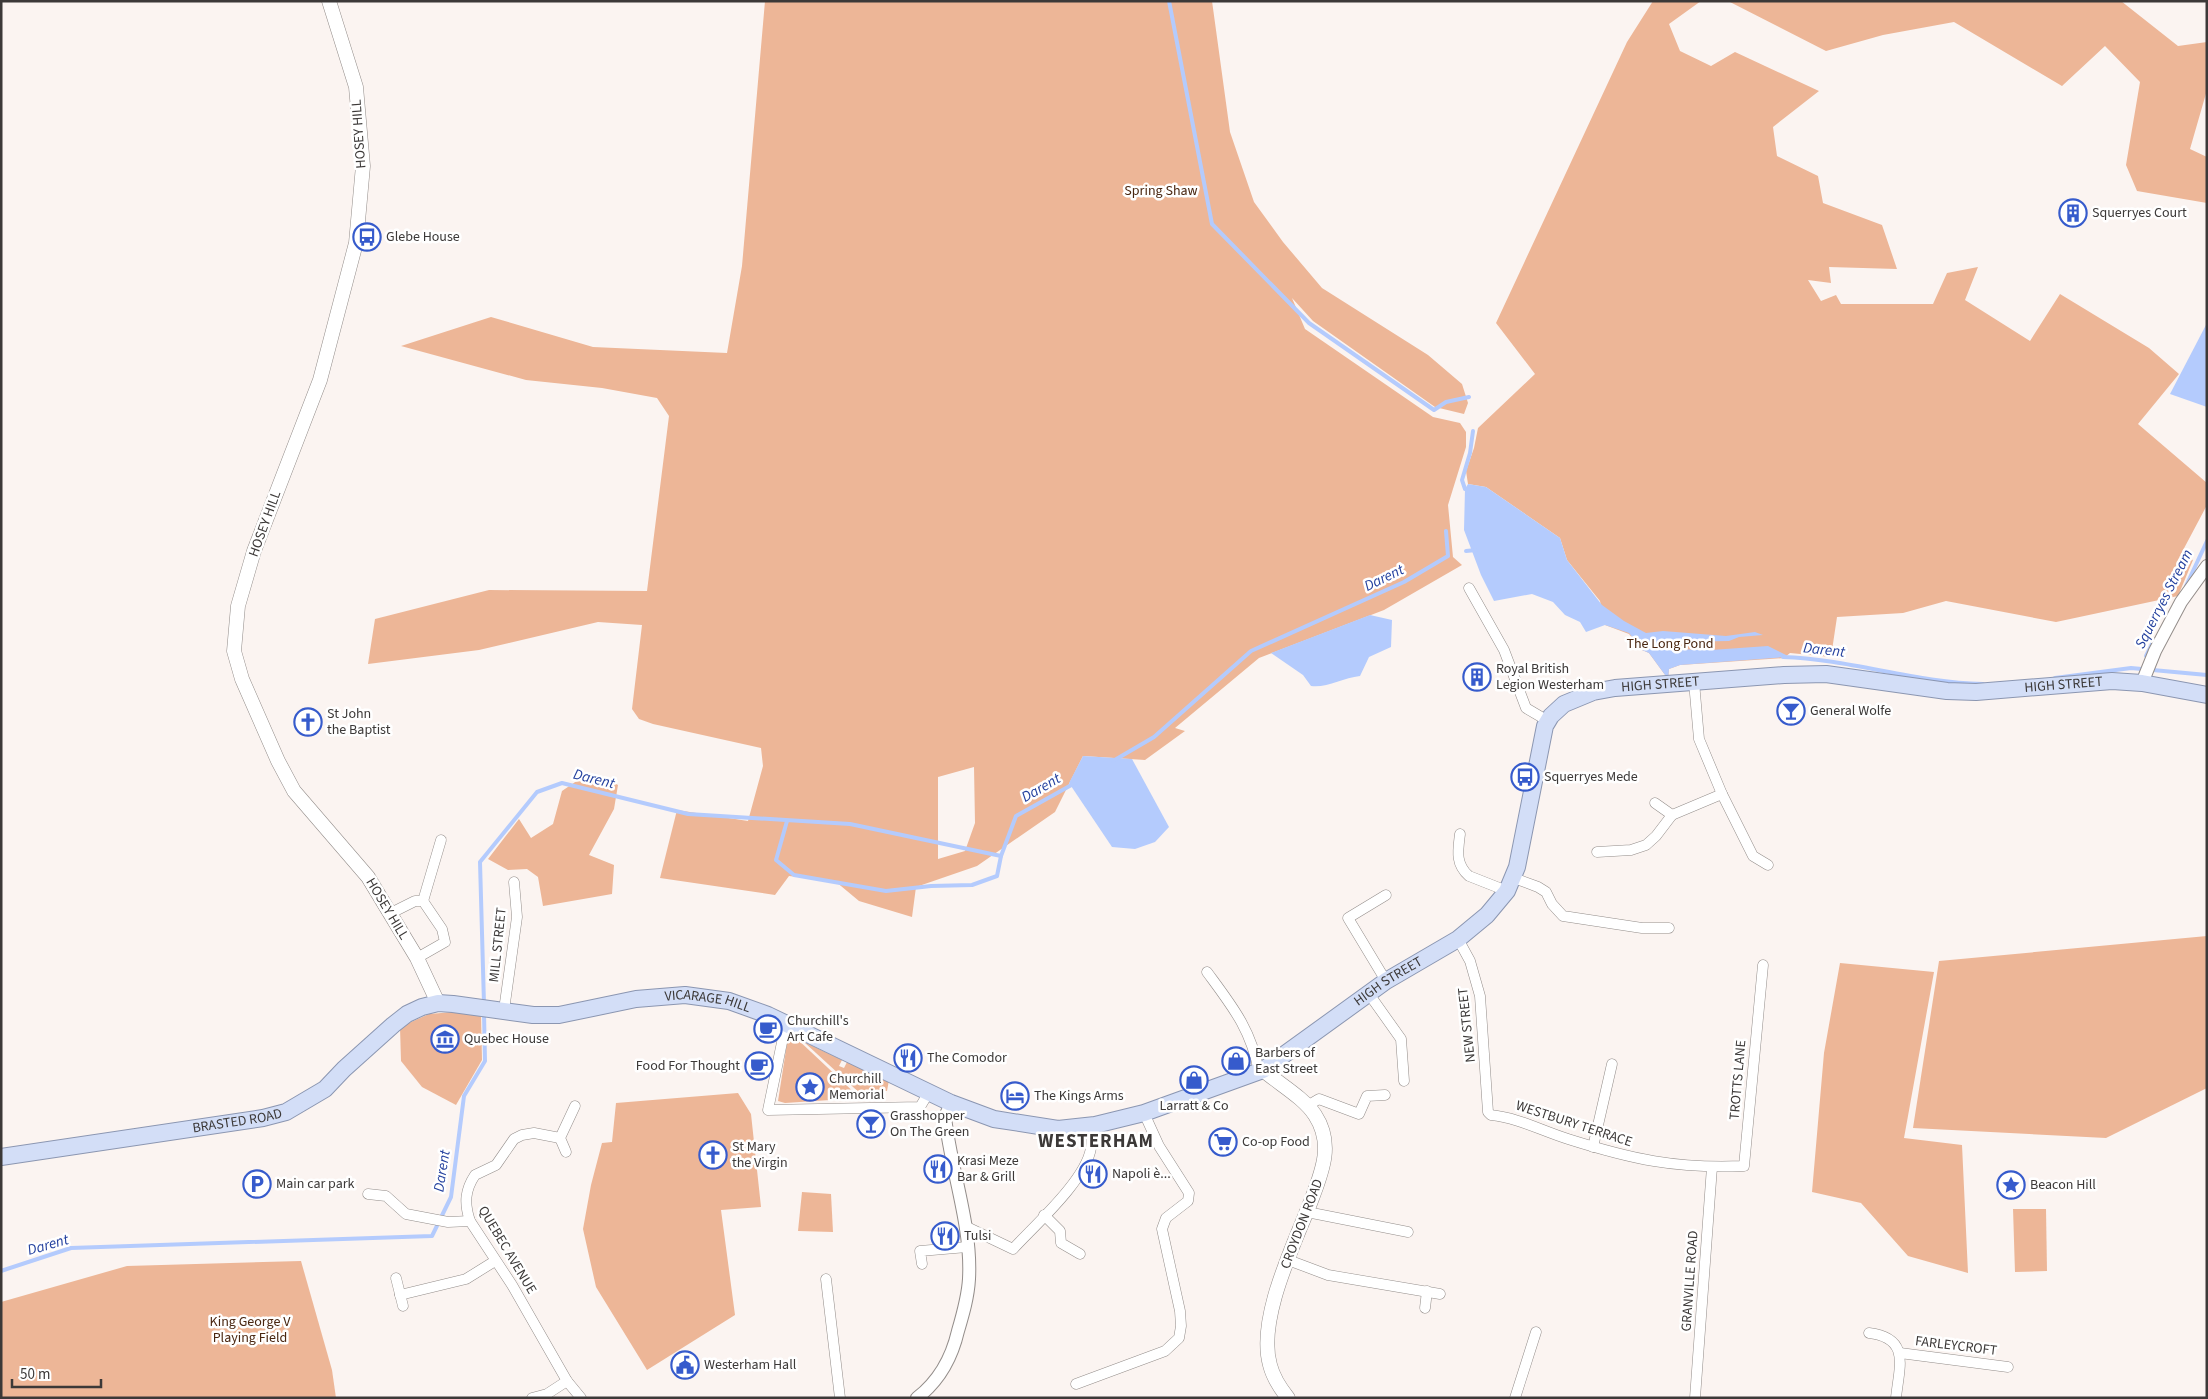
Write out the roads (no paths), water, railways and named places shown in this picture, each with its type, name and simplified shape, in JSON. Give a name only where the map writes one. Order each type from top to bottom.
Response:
[{"type":"main road","name":"HOSEY HILL","points":[[328,1],[356,88],[363,166],[356,243],[320,380],[252,560],[238,606],[234,651],[242,679],[278,761],[294,791],[368,877],[417,958],[438,1003]]},
{"type":"main road","name":"HIGH STREET","points":[[1091,1125],[1144,1113],[1261,1071],[1386,981],[1458,939],[1481,921],[1510,885],[1522,849],[1536,765],[1548,721],[1564,704],[1593,692],[1784,675],[1826,674],[1947,691],[1976,692],[2073,683],[2144,680],[2207,695]]},
{"type":"main road","name":"VICARAGE HILL","points":[[438,1003],[533,1015],[559,1015],[636,1000],[685,995],[729,1002],[786,1023],[951,1103],[994,1118],[1058,1129],[1091,1125]]},
{"type":"main road","name":"BRASTED ROAD","points":[[1,1157],[263,1118],[286,1112],[325,1090],[344,1069],[407,1014],[438,1003]]},
{"type":"main road","name":"CROYDON ROAD","points":[[1261,1071],[1307,1106],[1314,1114],[1322,1131],[1325,1158],[1274,1299],[1267,1335],[1270,1364],[1276,1380],[1288,1398]]},
{"type":"street","points":[[2144,680],[2151,661],[2180,602],[2207,566]]},
{"type":"street","points":[[1469,588],[1504,650],[1526,708],[1548,721]]},
{"type":"street","points":[[1694,682],[1699,739],[1722,794],[1754,856],[1768,865]]},
{"type":"street","points":[[1597,852],[1631,850],[1646,845],[1656,836],[1672,815],[1722,794]]},
{"type":"street","points":[[1655,803],[1672,815]]},
{"type":"street","points":[[1460,834],[1457,855],[1464,872],[1468,876],[1510,885],[1538,887],[1546,892],[1552,904],[1563,916],[1642,928],[1669,928]]},
{"type":"street","points":[[417,958],[445,942],[442,929],[423,901],[440,840]]},
{"type":"street","name":"MILL STREET","points":[[504,1010],[517,917],[514,882]]},
{"type":"street","points":[[1386,895],[1348,918],[1386,981]]},
{"type":"street","points":[[389,914],[415,901],[423,901]]},
{"type":"street","name":"NEW STREET","points":[[1458,939],[1476,976],[1480,996],[1488,1112]]},
{"type":"street","name":"TROTTS LANE","points":[[1712,1167],[1744,1166],[1762,965]]},
{"type":"street","points":[[1207,972],[1239,1015],[1261,1071]]},
{"type":"street","points":[[1368,994],[1400,1039],[1404,1081]]},
{"type":"street","points":[[786,1023],[768,1110],[920,1107],[929,1092]]},
{"type":"street","points":[[1593,1147],[1612,1064]]},
{"type":"street","points":[[1307,1106],[1319,1099],[1359,1114],[1367,1096],[1385,1095]]},
{"type":"street","points":[[917,1398],[937,1379],[954,1347],[966,1304],[969,1278],[965,1228],[945,1117],[951,1103]]},
{"type":"street","points":[[566,1152],[560,1138],[575,1106]]},
{"type":"street","name":"WESTBURY TERRACE","points":[[1488,1112],[1491,1115],[1523,1122],[1593,1147],[1668,1165],[1712,1167]]},
{"type":"street","points":[[1076,1384],[1165,1351],[1179,1338],[1181,1326],[1180,1311],[1162,1229],[1166,1218],[1188,1201],[1189,1193],[1159,1146],[1144,1113]]},
{"type":"street","points":[[965,1228],[970,1228],[1013,1249],[1044,1215],[1062,1199],[1090,1154],[1091,1125]]},
{"type":"street","name":"QUEBEC AVENUE","points":[[560,1138],[534,1133],[514,1139],[496,1165],[475,1174],[466,1194],[466,1209],[470,1221],[537,1328],[567,1381],[581,1398]]},
{"type":"street","name":"GRANVILLE ROAD","points":[[1695,1398],[1712,1167]]},
{"type":"street","points":[[368,1194],[386,1196],[406,1214],[448,1222],[470,1221]]},
{"type":"street","points":[[1307,1212],[1408,1232]]},
{"type":"street","points":[[1044,1215],[1060,1231],[1061,1243],[1080,1254]]},
{"type":"street","points":[[922,1264],[920,1251],[967,1247]]},
{"type":"street","points":[[1288,1260],[1328,1275],[1440,1294]]},
{"type":"street","points":[[400,1295],[466,1279],[495,1261]]},
{"type":"street","points":[[396,1278],[403,1306]]},
{"type":"street","points":[[826,1279],[840,1398]]},
{"type":"street","points":[[1425,1308],[1427,1291]]},
{"type":"street","points":[[1515,1398],[1536,1332]]},
{"type":"street","name":"FARLEYCROFT","points":[[1869,1333],[1884,1335],[1896,1344],[1900,1353],[1896,1398]]},
{"type":"street","name":"FARLEYCROFT","points":[[1900,1353],[2008,1367]]},
{"type":"street","points":[[532,1398],[547,1394],[567,1381]]},
{"type":"water","points":[[2207,323],[2207,407],[2170,394]]},
{"type":"water","points":[[1468,484],[1486,487],[1560,538],[1567,560],[1602,605],[1624,621],[1646,633],[1663,631],[1726,636],[1755,632],[1763,635],[1739,637],[1729,641],[1672,642],[1666,644],[1670,649],[1711,650],[1768,646],[1786,655],[1786,657],[1680,665],[1669,669],[1668,679],[1649,653],[1642,650],[1629,633],[1605,625],[1586,632],[1580,622],[1565,615],[1553,602],[1532,594],[1494,601],[1481,575],[1464,530],[1465,489]]},
{"type":"water","points":[[1370,615],[1392,620],[1391,647],[1369,657],[1360,676],[1323,686],[1311,686],[1303,675],[1271,653]]},
{"type":"water","points":[[1083,756],[1132,759],[1169,827],[1155,842],[1135,849],[1112,847],[1069,783]]},
{"type":"waterway","points":[[1169,1],[1212,224],[1309,323],[1434,410],[1446,402],[1469,397]]},
{"type":"waterway","points":[[1465,489],[1462,480],[1470,453],[1473,431]]},
{"type":"waterway","name":"Darent","points":[[1113,761],[1154,737],[1251,651],[1404,582],[1448,556],[1446,531]]},
{"type":"waterway","name":"Squerryes Stream","points":[[2186,586],[2207,541]]},
{"type":"waterway","name":"Darent","points":[[1466,551],[1476,550]]},
{"type":"waterway","name":"Squerryes Stream","points":[[2146,656],[2153,642]]},
{"type":"waterway","name":"Darent","points":[[1783,657],[1833,662],[1933,680],[1983,684]]},
{"type":"waterway","name":"Darent","points":[[2055,678],[2131,668],[2207,675]]},
{"type":"waterway","name":"Darent","points":[[484,1004],[480,862],[537,792],[562,783],[688,814],[850,824],[1001,856],[1016,816],[1075,783]]},
{"type":"waterway","points":[[787,821],[776,860],[794,875],[886,891],[931,886],[972,885],[997,876],[1001,856]]},
{"type":"waterway","name":"Darent","points":[[1,1271],[71,1248],[432,1236],[451,1197],[464,1096],[485,1061],[484,1013]]},
{"type":"place","name":"Squerryes Court","points":[[2073,213]]},
{"type":"place","name":"Glebe House","points":[[367,237]]},
{"type":"place","name":"Royal British Legion Westerham","points":[[1477,677]]},
{"type":"place","name":"General Wolfe","points":[[1791,711]]},
{"type":"place","name":"St John the Baptist","points":[[308,722]]},
{"type":"place","name":"Squerryes Mede","points":[[1525,777]]},
{"type":"place","name":"Churchill's Art Cafe","points":[[768,1029]]},
{"type":"place","name":"Quebec House","points":[[445,1039]]},
{"type":"place","name":"The Comodor","points":[[908,1058]]},
{"type":"place","name":"Barbers of East Street","points":[[1236,1061]]},
{"type":"place","name":"Food For Thought","points":[[759,1066]]},
{"type":"place","name":"Larratt & Co","points":[[1194,1080]]},
{"type":"place","name":"Churchill Memorial","points":[[810,1087]]},
{"type":"place","name":"The Kings Arms","points":[[1015,1096]]},
{"type":"place","name":"Grasshopper On The Green","points":[[871,1124]]},
{"type":"place","name":"Co-op Food","points":[[1223,1142]]},
{"type":"place","name":"St Mary the Virgin","points":[[713,1155]]},
{"type":"place","name":"Krasi Meze Bar & Grill","points":[[938,1169]]},
{"type":"place","name":"Napoli è...","points":[[1093,1174]]},
{"type":"place","name":"Main car park","points":[[257,1184]]},
{"type":"place","name":"Beacon Hill","points":[[2011,1185]]},
{"type":"place","name":"Tulsi","points":[[945,1236]]},
{"type":"place","name":"Westerham Hall","points":[[685,1365]]},
{"type":"district","name":"WESTERHAM","points":[[1096,1141]]},
{"type":"park label","name":"Spring Shaw","points":[[1161,191]]},
{"type":"park label","name":"The Long Pond","points":[[1670,644]]},
{"type":"park label","name":"King George V Playing Field","points":[[250,1330]]}]
